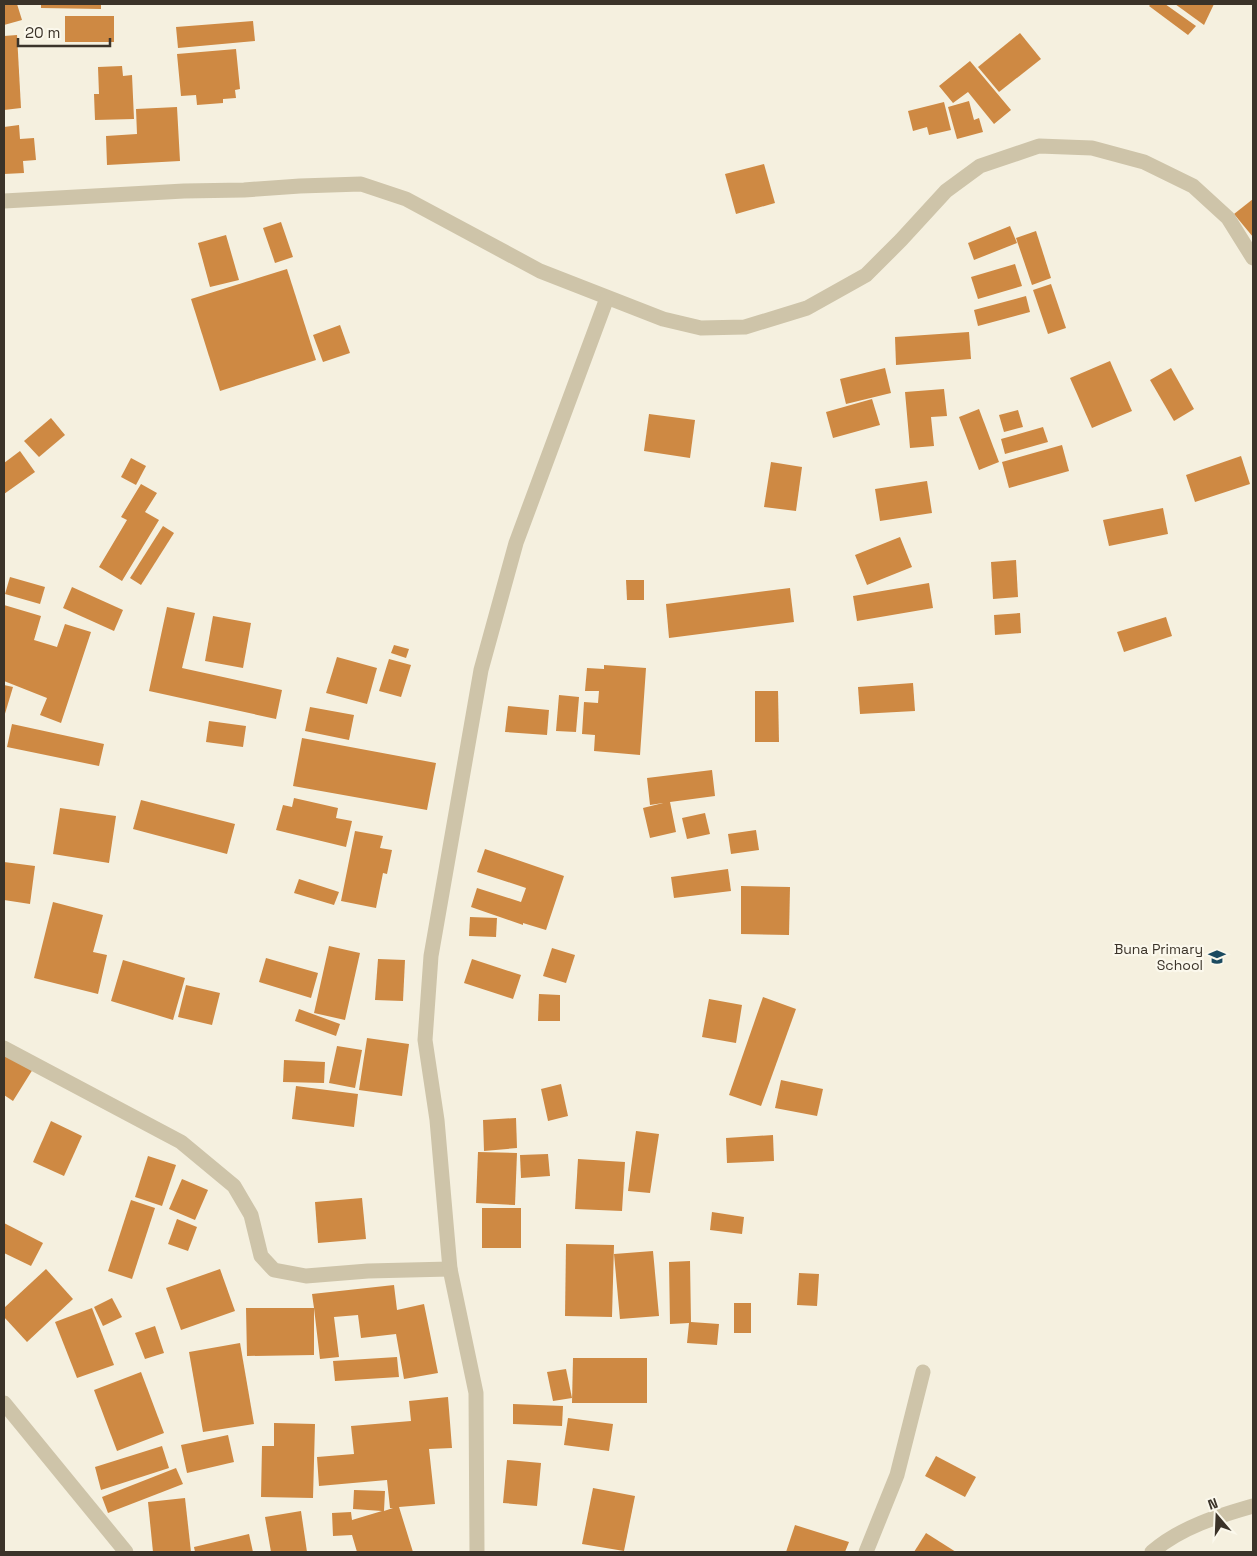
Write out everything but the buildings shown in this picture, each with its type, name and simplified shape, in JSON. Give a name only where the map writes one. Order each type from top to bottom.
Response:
[{"type":"street","points":[[4,201],[361,184],[406,199],[540,271],[663,319],[701,328],[745,327],[807,308],[866,275],[946,191],[980,166],[1039,146],[1092,148],[1144,162],[1193,186],[1228,218],[1253,258]]},
{"type":"street","points":[[477,1552],[476,1392],[450,1269],[437,1120],[425,1040],[431,956],[482,670],[516,543],[607,298]]},
{"type":"street","points":[[4,1048],[181,1142],[234,1186],[251,1215],[261,1256],[274,1270],[306,1276],[368,1271],[450,1269]]},
{"type":"street","points":[[866,1552],[898,1475],[924,1372]]},
{"type":"street","points":[[4,1403],[126,1552]]},
{"type":"street","points":[[1152,1552],[1167,1540],[1215,1517],[1253,1506]]},
{"type":"place","name":"Buna Primary School","points":[[1217,957]]}]
